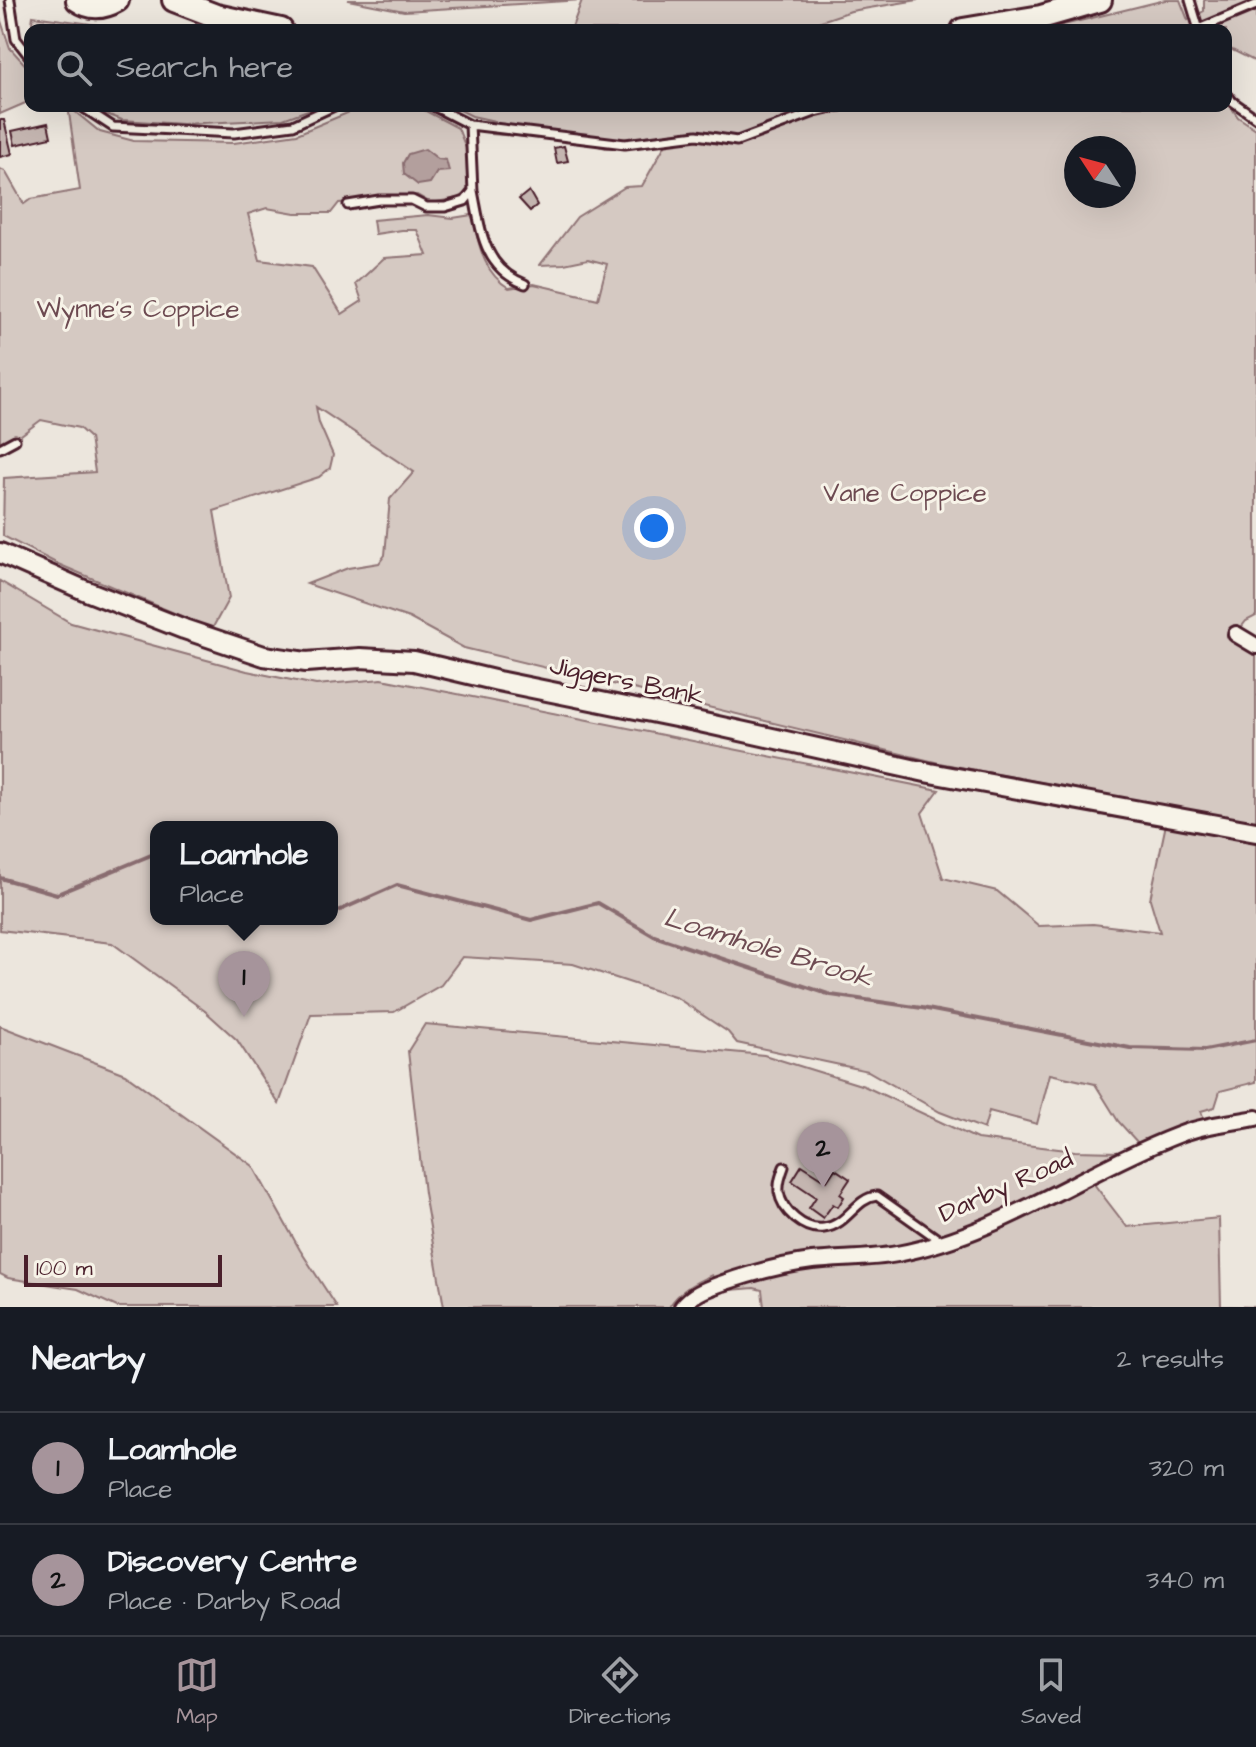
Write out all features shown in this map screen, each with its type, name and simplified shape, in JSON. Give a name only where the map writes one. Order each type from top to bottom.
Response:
[{"type":"main road","points":[[78,0],[99,7],[117,0]]},
{"type":"main road","points":[[174,0],[216,16],[253,24]]},
{"type":"main road","points":[[999,24],[1041,17],[1100,0]]},
{"type":"street","name":"Jiggers Bank","points":[[0,553],[99,596],[264,656],[306,662],[360,658],[414,661],[930,773],[1256,832]]},
{"type":"street","points":[[1236,634],[1256,646]]},
{"type":"street","name":"Darby Road","points":[[682,1307],[700,1292],[757,1272],[812,1261],[896,1254],[942,1242],[997,1222],[1178,1135],[1256,1118]]},
{"type":"lane","points":[[10,0],[16,39],[24,49]]},
{"type":"lane","points":[[1190,0],[1197,24]]},
{"type":"lane","points":[[1210,24],[1256,5]]},
{"type":"lane","points":[[1232,101],[1256,118]]},
{"type":"lane","points":[[90,112],[113,127],[234,133],[293,125],[321,112]]},
{"type":"lane","points":[[445,112],[470,125],[625,144],[697,135],[737,141],[815,112]]},
{"type":"lane","points":[[470,125],[473,191],[483,242],[501,269],[514,280],[525,284]]},
{"type":"lane","points":[[348,205],[379,200],[412,200],[426,207],[445,207],[465,201],[473,191]]},
{"type":"lane","points":[[0,448],[15,440]]},
{"type":"lane","points":[[784,1167],[780,1197],[785,1207],[806,1226],[817,1229],[834,1225],[851,1214],[866,1198],[877,1196],[942,1242]]},
{"type":"green space","points":[[348,0],[582,0],[404,11]]},
{"type":"green space","points":[[582,0],[918,0],[851,11],[812,24],[573,24]]},
{"type":"green space","points":[[1165,0],[1180,0],[1188,20],[1204,11],[1204,0],[1256,0],[1256,62],[1232,50],[1232,24],[1067,24]]},
{"type":"green space","points":[[33,16],[91,24],[32,24]]},
{"type":"green space","points":[[0,18],[10,48],[24,63],[24,104],[0,114]]},
{"type":"green space","name":"Vane Coppice","points":[[1232,108],[1238,117],[1256,129],[1256,616],[1246,621],[1233,638],[1256,652],[1256,823],[939,763],[464,648],[409,618],[307,584],[348,568],[379,563],[385,555],[390,499],[414,472],[316,407],[319,423],[333,455],[330,468],[319,477],[214,511],[229,598],[212,629],[58,564],[3,536],[4,478],[95,472],[90,438],[79,428],[41,420],[9,444],[0,447],[0,169],[5,171],[24,204],[31,199],[80,190],[69,112],[75,112],[100,132],[134,141],[234,143],[297,134],[350,112],[428,112],[458,128],[469,156],[468,191],[458,198],[431,203],[417,195],[339,203],[331,213],[295,213],[267,208],[248,214],[260,260],[312,267],[342,314],[362,301],[356,284],[384,258],[427,255],[417,230],[375,234],[373,220],[472,215],[487,265],[509,288],[534,284],[598,299],[607,264],[588,259],[540,265],[577,217],[625,187],[642,186],[665,145],[606,148],[579,141],[492,134],[495,121],[464,112],[1232,112]]},
{"type":"green space","points":[[102,112],[302,112],[283,119],[182,124],[122,120]]},
{"type":"green space","points":[[0,581],[71,623],[247,671],[316,685],[382,679],[939,790],[922,813],[943,878],[997,891],[1039,926],[1093,924],[1160,932],[1150,899],[1166,824],[1256,842],[1256,1082],[1220,1091],[1215,1107],[1201,1111],[1204,1119],[1138,1143],[1118,1121],[1095,1084],[1050,1074],[1037,1124],[989,1111],[984,1129],[940,1112],[868,1071],[737,1043],[728,1032],[677,998],[573,964],[462,957],[441,985],[394,1012],[311,1014],[279,1104],[237,1040],[205,1011],[112,943],[0,930]]},
{"type":"green space","points":[[425,1024],[764,1055],[864,1086],[977,1139],[1075,1151],[1117,1152],[1084,1171],[1127,1227],[1219,1218],[1221,1306],[1256,1307],[764,1307],[762,1290],[719,1291],[712,1275],[688,1288],[669,1307],[444,1307],[424,1193],[408,1051]]},
{"type":"green space","points":[[0,1026],[125,1074],[253,1166],[300,1250],[337,1307],[117,1307],[78,1289],[8,1278],[0,1274]]},
{"type":"shaded area","points":[[425,149],[438,159],[446,160],[449,171],[437,172],[430,183],[418,185],[404,174],[403,163],[408,154]]},
{"type":"building","points":[[0,120],[4,120],[12,154],[0,157]]},
{"type":"building","points":[[48,123],[51,137],[15,145],[12,131]]},
{"type":"building","points":[[564,146],[568,161],[557,163],[554,148]]},
{"type":"building","points":[[529,191],[537,205],[530,211],[519,199]]},
{"type":"building","points":[[802,1165],[827,1181],[835,1169],[850,1179],[840,1194],[844,1197],[838,1207],[833,1204],[823,1218],[809,1208],[816,1197],[792,1181]]},
{"type":"waterway","name":"Loamhole Brook","points":[[0,878],[57,894],[150,855]]},
{"type":"waterway","name":"Loamhole Brook","points":[[338,911],[397,885],[531,920],[598,903],[654,936],[831,995],[922,1008],[1130,1048],[1205,1050],[1256,1040]]},
{"type":"place","name":"Loamhole","points":[[244,1017]]},
{"type":"place","name":"Discovery Centre","points":[[823,1188]]},
{"type":"park label","name":"Wynne's Coppice","points":[[138,309]]}]
